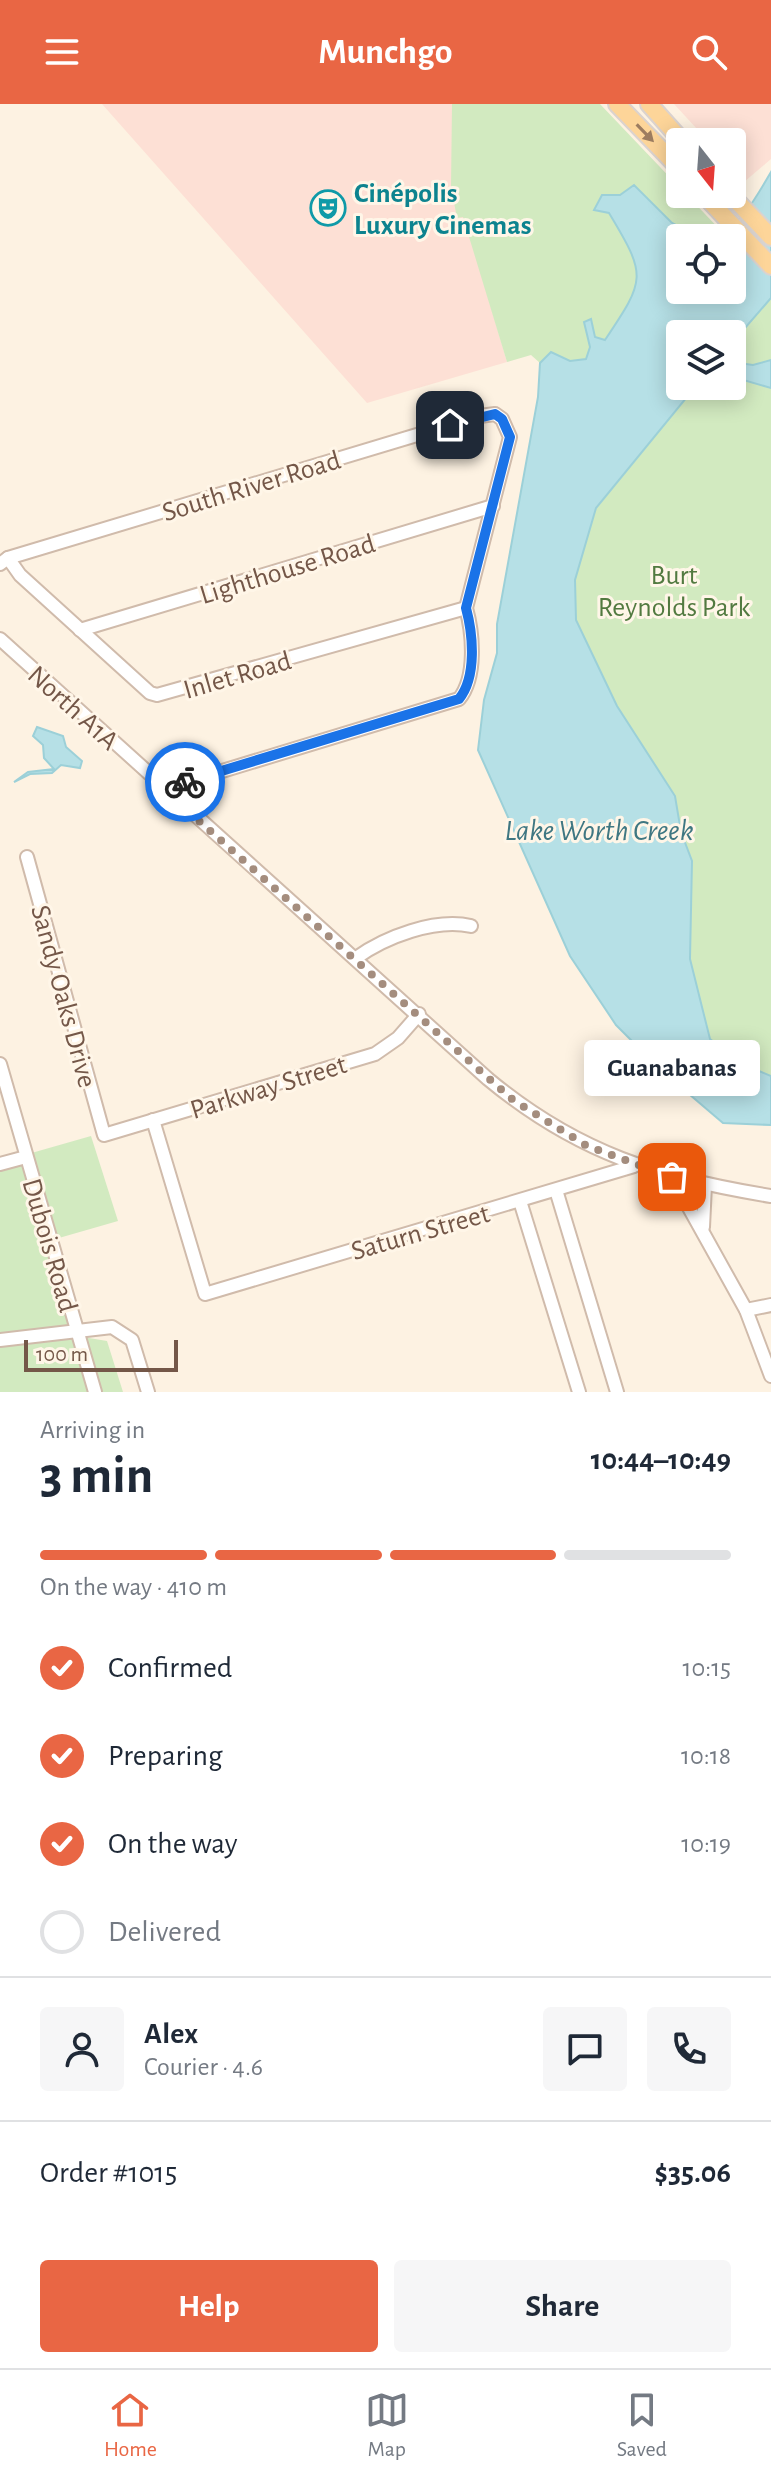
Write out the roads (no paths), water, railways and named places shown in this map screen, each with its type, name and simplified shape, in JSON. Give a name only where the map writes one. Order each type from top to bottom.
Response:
[{"type":"main road","points":[[617,104],[666,155]]},
{"type":"main road","points":[[649,104],[670,128]]},
{"type":"main road","points":[[716,208],[771,266]]},
{"type":"main road","points":[[743,208],[771,237]]},
{"type":"street","name":"South River Road","points":[[4,561],[495,414],[502,419],[510,437],[493,506]]},
{"type":"street","points":[[163,789],[459,699],[468,679],[472,631],[466,608],[493,506]]},
{"type":"street","name":"Lighthouse Road","points":[[80,630],[493,506]]},
{"type":"street","name":"Inlet Road","points":[[4,561],[150,693],[164,695],[466,608]]},
{"type":"street","name":"North A1A","points":[[0,639],[163,789],[531,1114],[587,1146],[634,1166],[705,1185],[771,1196]]},
{"type":"street","name":"Sandy Oaks Drive","points":[[27,857],[104,1135]]},
{"type":"street","points":[[356,958],[372,945],[444,924],[471,926]]},
{"type":"street","name":"Parkway Street","points":[[104,1135],[375,1054],[398,1038],[419,1014]]},
{"type":"street","name":"Dubois Road","points":[[0,1064],[95,1392]]},
{"type":"street","name":"Saturn Street","points":[[153,1120],[205,1294],[634,1166]]},
{"type":"street","points":[[0,1164],[26,1157]]},
{"type":"street","points":[[672,1177],[746,1310],[771,1376]]},
{"type":"street","points":[[703,1230],[705,1185]]},
{"type":"street","points":[[556,1190],[617,1392]]},
{"type":"street","points":[[520,1201],[579,1392]]},
{"type":"street","points":[[746,1310],[771,1305]]},
{"type":"street","points":[[77,1333],[112,1327],[132,1340],[148,1392]]},
{"type":"street","name":"Dubois Road","points":[[0,1340],[77,1333]]},
{"type":"water","name":"Lake Worth Creek","points":[[771,172],[771,298],[746,327],[746,320],[666,320],[666,400],[685,400],[596,508],[575,580],[576,620],[617,706],[675,796],[681,832],[692,861],[690,959],[710,1039],[740,1063],[771,1076],[771,1125],[723,1123],[662,1071],[616,1025],[570,956],[478,750],[484,700],[497,653],[497,624],[538,397],[540,363],[551,352],[570,361],[586,359],[590,347],[584,322],[591,319],[595,337],[605,340],[628,303],[637,277],[630,251],[609,213],[594,210],[602,195],[620,195],[634,185],[674,224],[666,224],[666,304],[746,304],[746,224],[735,224]]},
{"type":"water","points":[[771,360],[771,388],[746,381],[746,364]]},
{"type":"water","points":[[37,727],[63,736],[66,747],[82,761],[80,768],[61,765],[52,773],[30,774],[14,782],[28,772],[54,769],[44,758],[43,745],[33,736]]},
{"type":"place","name":"Cinépolis Luxury Cinemas","points":[[328,208]]},
{"type":"place","name":"Guanabanas","points":[[672,1177]]},
{"type":"park label","name":"Burt Reynolds Park","points":[[674,590]]}]
